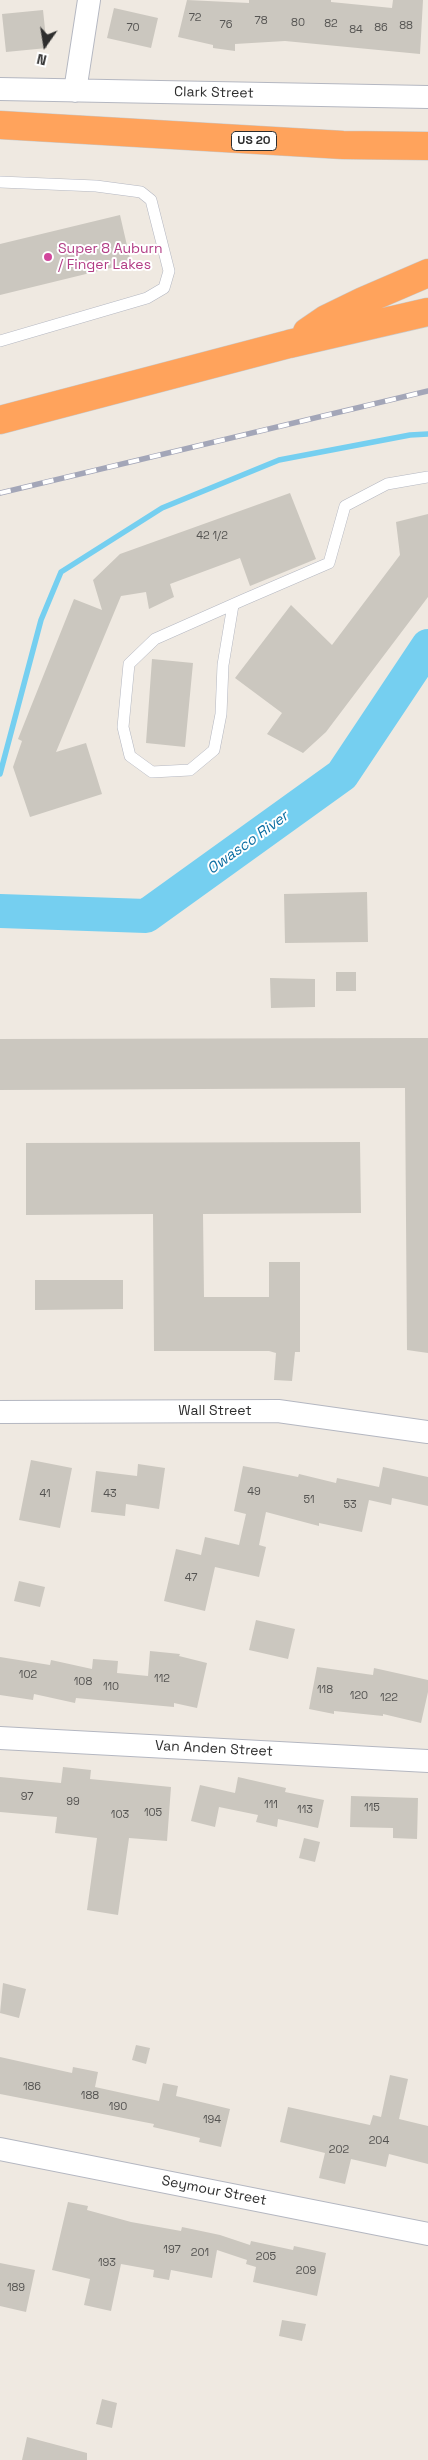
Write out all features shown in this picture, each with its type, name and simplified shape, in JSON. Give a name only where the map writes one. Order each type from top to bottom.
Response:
[{"type":"highway","name":"US 20","points":[[0,125],[343,146],[428,146]]},
{"type":"highway","points":[[289,344],[326,319],[428,273]]},
{"type":"highway","points":[[0,420],[289,344],[428,312]]},
{"type":"street","points":[[75,91],[90,0]]},
{"type":"street","name":"Clark Street","points":[[0,89],[428,97]]},
{"type":"street","name":"Wall Street","points":[[0,1412],[278,1411],[428,1432]]},
{"type":"street","name":"Van Anden Street","points":[[0,1738],[428,1760]]},
{"type":"street","name":"Seymour Street","points":[[0,2149],[428,2234]]},
{"type":"lane","points":[[0,182],[96,186],[141,192],[151,200],[169,271],[164,288],[148,298],[0,341]]},
{"type":"lane","points":[[233,605],[223,664],[221,714],[214,750],[190,770],[152,772],[130,756],[123,727],[129,664],[155,639],[329,563],[345,506],[387,484],[428,477]]},
{"type":"building","points":[[187,0],[249,3],[249,0],[331,0],[331,2],[392,8],[393,0],[423,0],[420,54],[285,41],[235,44],[235,51],[213,48],[213,45],[178,37]]},
{"type":"building","points":[[114,8],[158,18],[151,48],[107,38]]},
{"type":"building","points":[[43,10],[47,48],[6,52],[2,14]]},
{"type":"building","points":[[120,215],[131,263],[0,295],[0,244]]},
{"type":"building","points":[[290,493],[316,559],[250,586],[240,558],[170,584],[174,597],[149,609],[146,592],[121,596],[56,752],[86,743],[102,794],[30,817],[13,767],[22,741],[18,739],[74,599],[102,610],[93,580],[120,554]]},
{"type":"building","points":[[428,514],[428,597],[326,732],[303,753],[267,734],[282,713],[235,678],[291,605],[332,645],[400,555],[396,522]]},
{"type":"building","points":[[152,659],[193,663],[185,747],[146,743]]},
{"type":"building","points":[[367,892],[368,942],[285,943],[284,894]]},
{"type":"building","points":[[336,972],[356,972],[356,991],[336,991]]},
{"type":"building","points":[[270,978],[315,979],[315,1007],[271,1008]]},
{"type":"building","points":[[428,1038],[428,1353],[407,1350],[405,1088],[0,1090],[0,1039]]},
{"type":"building","points":[[360,1142],[361,1213],[203,1214],[204,1297],[269,1297],[269,1262],[300,1262],[300,1352],[295,1352],[292,1381],[274,1380],[276,1353],[269,1351],[154,1351],[153,1214],[26,1215],[26,1143]]},
{"type":"building","points":[[35,1280],[123,1280],[123,1309],[35,1310]]},
{"type":"building","points":[[31,1460],[72,1468],[60,1528],[19,1520]]},
{"type":"building","points":[[138,1464],[165,1468],[159,1509],[126,1504],[125,1516],[91,1512],[96,1471],[137,1476]]},
{"type":"building","points":[[243,1466],[298,1477],[299,1474],[336,1483],[337,1478],[379,1487],[383,1467],[428,1477],[428,1506],[392,1498],[391,1505],[369,1500],[362,1532],[319,1523],[319,1526],[266,1512],[259,1545],[266,1547],[259,1577],[215,1567],[205,1611],[164,1601],[176,1549],[201,1555],[205,1537],[239,1545],[246,1514],[234,1511]]},
{"type":"building","points":[[19,1581],[45,1587],[40,1607],[14,1601]]},
{"type":"building","points":[[256,1620],[295,1629],[288,1659],[249,1650]]},
{"type":"building","points":[[150,1651],[180,1654],[179,1656],[207,1663],[197,1708],[174,1703],[174,1707],[76,1698],[75,1703],[34,1694],[33,1700],[0,1695],[0,1657],[50,1665],[51,1660],[92,1669],[93,1659],[118,1661],[117,1673],[148,1676]]},
{"type":"building","points":[[317,1667],[373,1675],[374,1668],[428,1680],[428,1692],[421,1723],[383,1714],[383,1716],[334,1711],[334,1714],[309,1709]]},
{"type":"building","points":[[63,1767],[91,1770],[90,1779],[171,1787],[167,1841],[129,1838],[118,1915],[87,1910],[97,1838],[55,1833],[57,1817],[0,1812],[0,1777],[61,1783]]},
{"type":"building","points":[[238,1777],[286,1788],[285,1792],[324,1800],[318,1828],[278,1819],[277,1827],[256,1822],[258,1815],[219,1807],[215,1827],[191,1821],[200,1785],[235,1793]]},
{"type":"building","points":[[351,1796],[418,1798],[417,1839],[393,1838],[393,1828],[350,1827]]},
{"type":"building","points":[[304,1838],[320,1842],[315,1862],[299,1858]]},
{"type":"building","points":[[3,1983],[26,1989],[19,2018],[0,2013]]},
{"type":"building","points":[[136,2045],[150,2048],[146,2064],[132,2060]]},
{"type":"building","points":[[0,2057],[72,2073],[73,2067],[98,2072],[95,2087],[159,2101],[163,2083],[178,2086],[176,2096],[230,2109],[221,2147],[199,2142],[200,2138],[153,2127],[154,2124],[0,2094]]},
{"type":"building","points":[[390,2075],[408,2079],[399,2119],[428,2126],[428,2164],[389,2154],[386,2167],[351,2159],[345,2184],[319,2178],[325,2153],[280,2142],[288,2107],[370,2125],[373,2115],[381,2117]]},
{"type":"building","points":[[68,2202],[88,2206],[87,2210],[131,2222],[181,2231],[182,2227],[220,2235],[250,2245],[251,2241],[293,2250],[294,2246],[326,2253],[317,2296],[253,2282],[256,2267],[246,2264],[247,2260],[217,2250],[212,2278],[171,2270],[169,2280],[153,2277],[154,2270],[121,2264],[111,2311],[84,2305],[90,2279],[52,2270]]},
{"type":"building","points":[[0,2263],[35,2270],[26,2312],[0,2306]]},
{"type":"building","points":[[282,2320],[306,2324],[302,2341],[279,2336]]},
{"type":"building","points":[[102,2399],[117,2403],[112,2428],[96,2424]]},
{"type":"building","points":[[27,2437],[87,2453],[87,2460],[22,2460]]},
{"type":"waterway","points":[[0,774],[41,620],[61,572],[162,508],[279,460],[410,435],[428,434]]},
{"type":"waterway","name":"Owasco River","points":[[0,911],[146,916],[342,775],[428,646]]},
{"type":"railway","points":[[0,493],[428,391]]},
{"type":"place","name":"Super 8 Auburn / Finger Lakes","points":[[48,257]]}]
